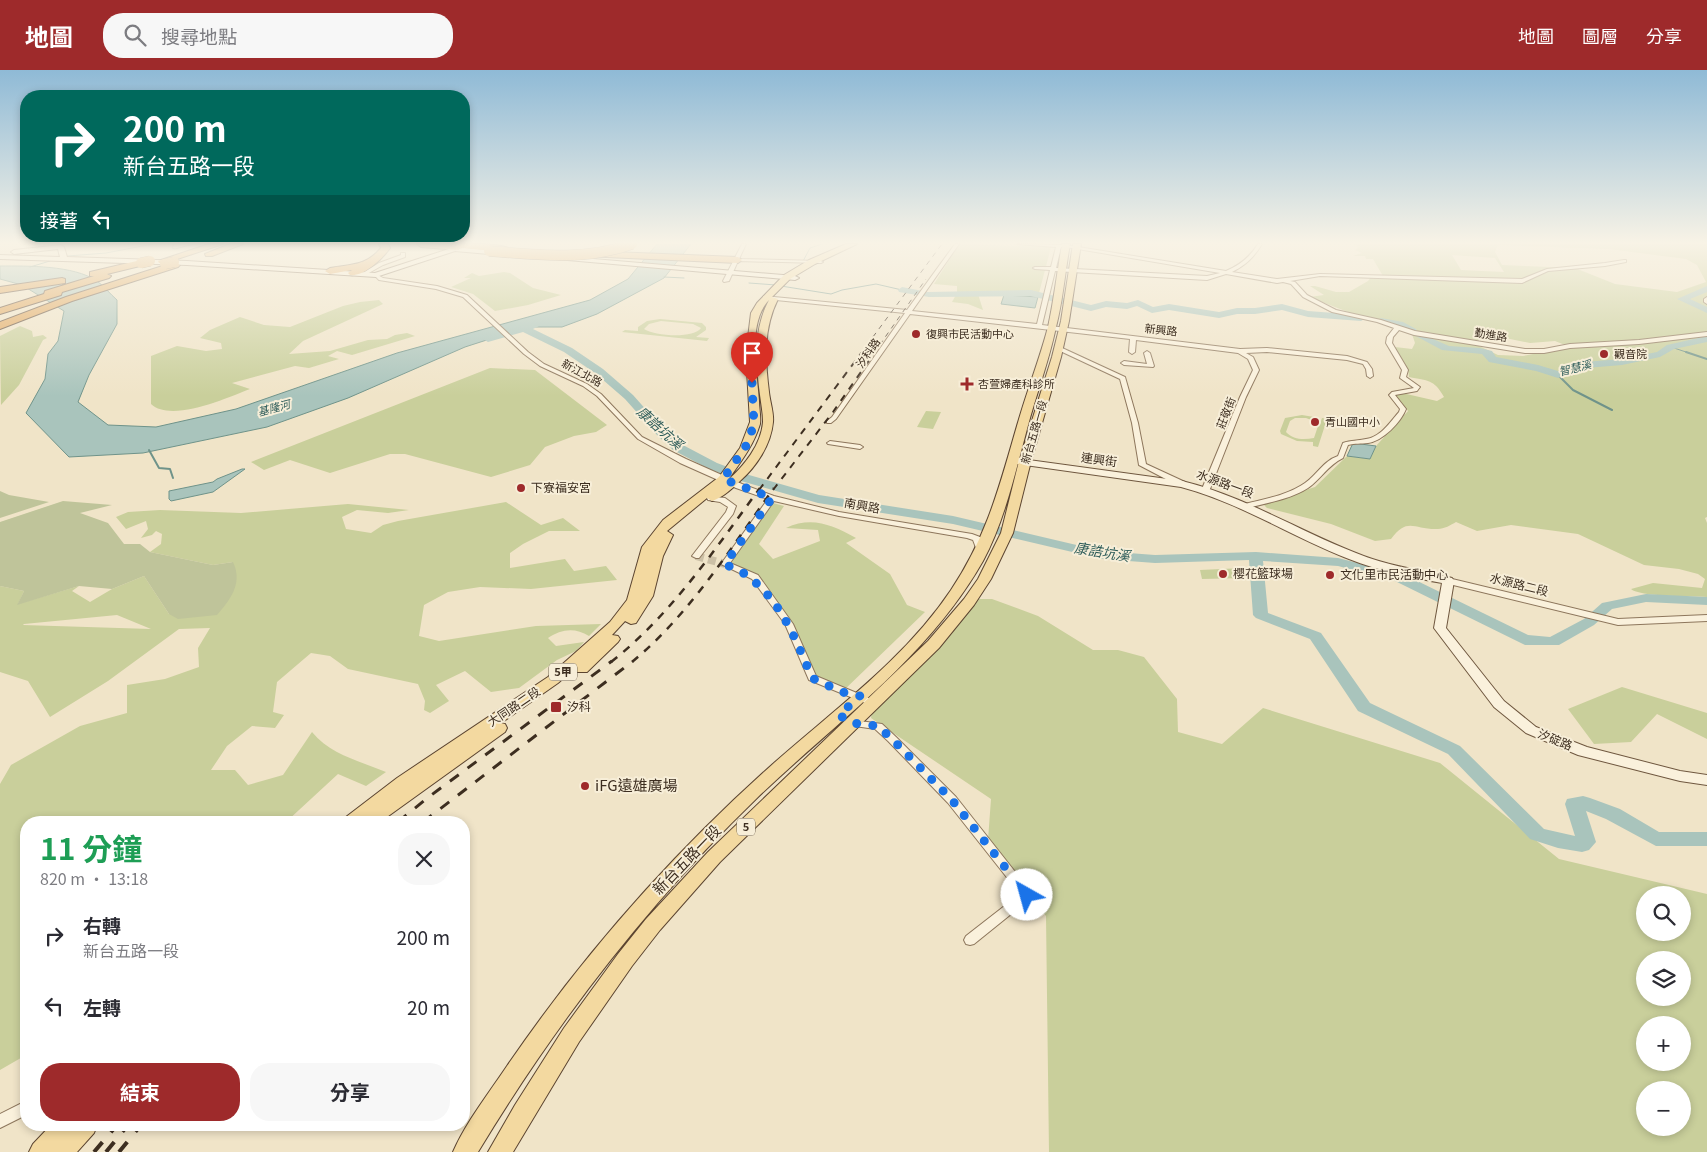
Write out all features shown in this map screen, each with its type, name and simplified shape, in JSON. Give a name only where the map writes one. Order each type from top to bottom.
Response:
[{"type":"highway","points":[[33,302],[56,294]]},
{"type":"highway","points":[[0,312],[56,294]]},
{"type":"highway","points":[[0,326],[73,294]]},
{"type":"main road","name":"5甲","points":[[728,481],[756,459],[768,422],[762,353],[764,320],[773,294]]},
{"type":"main road","name":"5甲","points":[[728,481],[736,462],[745,448],[755,422],[751,354],[755,313],[773,294]]},
{"type":"main road","name":"新台五路一段","points":[[991,549],[992,524],[1052,327],[1058,294]]},
{"type":"main road","name":"新台五路一段","points":[[500,1152],[576,1031],[663,913],[846,719],[866,700],[918,662],[971,599],[991,549],[1010,524],[1025,462],[1058,348],[1068,294]]},
{"type":"main road","points":[[751,354],[762,353]]},
{"type":"main road","name":"大同路二段","points":[[376,816],[558,687],[598,654],[629,622],[643,604],[649,591],[655,555],[663,540],[677,524],[711,498],[728,481]]},
{"type":"main road","name":"大同路二段","points":[[360,816],[404,782],[553,680],[585,654],[615,626],[634,600],[646,550],[667,523],[728,481]]},
{"type":"main road","name":"新台五路一段","points":[[465,1152],[542,1032],[633,917],[746,799],[846,719]]},
{"type":"main road","points":[[41,1152],[60,1131]]},
{"type":"main road","points":[[62,1152],[81,1131]]},
{"type":"street","points":[[461,294],[489,316]]},
{"type":"street","name":"新興路","points":[[777,294],[1240,351],[1267,350],[1352,359],[1365,363],[1369,369],[1370,376]]},
{"type":"street","name":"汐科路","points":[[829,422],[834,418],[921,294]]},
{"type":"street","points":[[1039,326],[1048,294]]},
{"type":"street","name":"勤進路","points":[[1303,294],[1334,312],[1365,317],[1414,333],[1533,351],[1707,334]]},
{"type":"street","name":"新江北路","points":[[489,316],[542,365],[585,385],[599,395],[640,438],[728,481]]},
{"type":"street","points":[[1248,506],[1304,488],[1320,475],[1326,465],[1341,457],[1345,444],[1351,441],[1370,441],[1379,437],[1402,412],[1403,409],[1400,402],[1392,395],[1394,393],[1415,390],[1417,387],[1402,378],[1405,370],[1389,343],[1390,337],[1398,327]]},
{"type":"street","points":[[1133,337],[1124,362],[1151,366],[1147,353]]},
{"type":"street","name":"水源路一段","points":[[1058,348],[1123,378],[1135,423],[1143,465],[1182,484],[1206,490],[1248,506],[1352,556],[1448,581]]},
{"type":"street","name":"莊敬街","points":[[1206,490],[1243,397],[1256,370],[1251,358],[1240,351]]},
{"type":"street","points":[[830,443],[860,447]]},
{"type":"street","name":"連興街","points":[[1012,461],[1182,484]]},
{"type":"street","name":"南興路","points":[[728,481],[772,498],[839,514],[969,536],[991,549]]},
{"type":"street","points":[[696,556],[730,512],[732,506],[722,500],[711,498]]},
{"type":"street","points":[[772,498],[725,564],[755,577],[788,625],[809,681],[834,691],[866,700]]},
{"type":"street","name":"汐碇路","points":[[1448,581],[1440,628],[1499,704],[1531,730],[1583,751],[1680,776],[1707,780]]},
{"type":"street","name":"水源路二段","points":[[1448,581],[1608,620],[1629,622],[1707,618]]},
{"type":"street","points":[[846,719],[878,726],[892,739],[952,800],[1027,895],[970,940]]},
{"type":"street","points":[[0,1120],[20,1111]]},
{"type":"green space","points":[[474,294],[561,295],[528,305],[495,311]]},
{"type":"green space","points":[[956,294],[978,294],[983,310],[968,304],[952,302]]},
{"type":"green space","points":[[1015,294],[1039,294],[1038,297]]},
{"type":"green space","points":[[1707,294],[1707,517],[1705,518],[1707,523],[1707,597],[1655,595],[1636,592],[1631,589],[1653,583],[1702,588],[1705,579],[1698,574],[1679,569],[1644,565],[1578,534],[1511,525],[1477,531],[1456,522],[1440,529],[1407,526],[1397,532],[1391,539],[1375,541],[1331,524],[1267,508],[1264,505],[1268,502],[1315,487],[1347,456],[1370,459],[1376,446],[1408,411],[1396,395],[1402,393],[1437,401],[1444,397],[1434,384],[1426,380],[1409,377],[1408,369],[1395,347],[1412,349],[1415,343],[1412,334],[1479,346],[1498,355],[1523,356],[1570,347],[1555,341],[1530,343],[1505,338],[1475,340],[1422,333],[1396,324],[1353,314],[1309,297],[1324,295]]},
{"type":"green space","points":[[379,300],[383,304],[303,341],[289,354],[330,351],[368,340],[387,339],[395,335],[407,333],[415,336],[352,355],[337,351],[328,356],[339,359],[309,368],[295,366],[232,383],[250,389],[199,407],[172,411],[160,409],[151,404],[151,356],[177,346],[206,351],[222,349],[221,343],[200,338],[210,330],[240,317],[264,325],[290,327],[343,306]]},
{"type":"green space","points":[[660,319],[702,323],[706,330],[696,337],[709,338],[707,341],[622,332],[625,330],[638,331],[638,327],[647,321]],"holes":[[[661,321],[693,324],[701,328],[691,334],[683,335],[665,335],[644,329],[649,324]]]},
{"type":"green space","points":[[20,326],[32,331],[33,337],[43,335],[47,338],[43,340],[19,385],[1,405],[0,336]]},
{"type":"green space","points":[[490,368],[535,370],[607,425],[596,432],[574,436],[545,447],[530,465],[491,477],[405,454],[390,454],[330,473],[290,460],[264,470],[251,462]]},
{"type":"green space","points":[[926,411],[941,412],[933,429],[917,427]]},
{"type":"green space","points":[[1302,415],[1314,417],[1321,421],[1322,418],[1327,419],[1318,447],[1313,446],[1313,442],[1297,441],[1281,434],[1280,431],[1285,418]],"holes":[[[1295,418],[1306,418],[1319,423],[1314,438],[1299,439],[1292,437],[1286,432],[1290,421]]]},
{"type":"green space","points":[[0,491],[9,495],[49,502],[0,518]]},
{"type":"green space","points":[[772,498],[773,503],[784,506],[759,544],[773,559],[820,541],[818,530],[786,528],[795,524],[813,522],[839,529],[856,538],[846,543],[890,574],[907,605],[925,612],[842,692],[812,678],[790,625],[755,577],[725,564]]},
{"type":"green space","points":[[63,501],[112,505],[80,513],[108,523],[124,544],[140,544],[150,552],[213,565],[233,562],[237,577],[231,597],[217,615],[178,619],[169,614],[144,576],[112,589],[79,586],[17,605],[24,591],[0,586],[0,522]]},
{"type":"green space","points":[[506,502],[541,525],[563,518],[580,531],[549,531],[523,544],[510,553],[510,568],[565,559],[574,571],[606,566],[617,580],[531,589],[480,587],[448,592],[424,605],[419,636],[439,641],[536,626],[601,624],[589,636],[579,631],[568,630],[548,638],[556,646],[584,642],[576,651],[557,660],[519,688],[491,692],[465,671],[436,685],[449,701],[430,713],[424,710],[425,701],[418,684],[348,669],[330,656],[311,653],[277,682],[273,712],[284,715],[275,728],[252,726],[227,746],[211,770],[235,770],[248,785],[283,775],[312,732],[337,752],[386,772],[366,786],[338,774],[292,816],[20,816],[20,1058],[0,1070],[0,784],[11,765],[80,726],[127,713],[127,685],[165,679],[199,667],[198,648],[210,628],[179,629],[108,681],[50,717],[28,681],[0,672],[0,586],[24,591],[18,604],[79,586],[72,591],[90,602],[112,589],[144,576],[169,614],[233,562],[213,565],[150,552],[161,544],[162,534],[156,531],[152,535],[141,538],[148,529],[146,521],[126,529],[116,517],[128,512],[160,510],[241,513],[348,504],[409,510],[388,513],[357,510],[342,517],[346,529],[371,533],[383,525]],"holes":[[[117,615],[151,629],[23,625]]]},
{"type":"green space","name":"櫻花籃球場","points":[[1243,568],[1247,578],[1202,579],[1200,570]]},
{"type":"green space","points":[[971,599],[992,599],[1038,616],[1093,650],[1118,650],[1144,657],[1177,699],[1178,732],[1222,744],[1263,708],[1440,763],[1559,859],[1673,886],[1636,886],[1636,941],[1691,941],[1691,890],[1707,894],[1707,1152],[1049,1152],[1046,916],[988,840],[991,799],[871,718],[873,703]]},
{"type":"green space","points":[[1622,687],[1707,713],[1707,739],[1657,714],[1631,742],[1594,744],[1568,709]]},
{"type":"water","name":"基隆河","points":[[37,294],[111,294],[117,300],[117,324],[89,375],[78,402],[108,425],[156,427],[236,409],[397,353],[590,300],[600,294],[633,294],[597,314],[562,327],[527,327],[465,347],[348,398],[267,427],[143,453],[69,457],[26,413],[45,379],[48,354],[58,341],[64,311]]},
{"type":"water","points":[[1004,295],[1038,297],[1035,308],[1001,304]]},
{"type":"water","points":[[1353,443],[1376,446],[1370,459],[1347,456]]},
{"type":"water","points":[[245,469],[213,492],[171,501],[169,499],[169,491],[213,482]]},
{"type":"waterway","name":"智慧溪","points":[[1038,294],[1091,308],[1106,304],[1127,306],[1138,303],[1152,310],[1169,307],[1219,315],[1237,311],[1255,311],[1282,307],[1308,314],[1361,318]]},
{"type":"waterway","name":"智慧溪","points":[[1693,294],[1682,299],[1707,310]]},
{"type":"waterway","name":"智慧溪","points":[[1381,321],[1400,324],[1413,331]]},
{"type":"waterway","name":"基隆河","points":[[488,339],[534,326]]},
{"type":"waterway","name":"康誥坑溪","points":[[524,329],[568,350],[599,371],[629,397],[661,433],[677,447],[713,466],[745,478],[818,499],[953,520],[1102,555],[1155,559],[1256,556]]},
{"type":"waterway","name":"智慧溪","points":[[1418,335],[1446,348],[1484,352],[1488,353],[1493,360],[1538,368],[1558,375],[1584,365],[1622,362],[1660,354],[1671,347],[1707,339]]},
{"type":"waterway","points":[[1671,347],[1707,359]]},
{"type":"waterway","points":[[1558,375],[1573,390],[1612,410]]},
{"type":"waterway","points":[[149,450],[159,468],[170,469],[173,478]]},
{"type":"waterway","name":"康誥坑溪","points":[[1256,556],[1338,562],[1400,578],[1525,640],[1553,642],[1589,622],[1607,606],[1646,598],[1707,601]]},
{"type":"waterway","points":[[1256,556],[1261,615],[1316,636],[1364,707],[1454,750],[1537,834],[1558,841],[1582,845],[1586,842],[1574,804],[1583,803],[1613,814],[1656,839],[1707,839]]},
{"type":"tunnel","points":[[696,556],[725,564]]},
{"type":"railway","points":[[861,353],[904,294]]},
{"type":"railway","points":[[874,353],[915,294]]},
{"type":"railway","points":[[759,490],[862,352]]},
{"type":"railway","points":[[773,490],[833,412],[875,352]]},
{"type":"railway","points":[[611,662],[633,644],[673,602],[760,488]]},
{"type":"railway","points":[[632,662],[653,643],[691,602],[774,488]]},
{"type":"railway","points":[[405,816],[612,661]]},
{"type":"railway","points":[[431,816],[633,661]]},
{"type":"railway","points":[[94,1152],[112,1131]]},
{"type":"railway","points":[[106,1152],[123,1131]]},
{"type":"railway","points":[[119,1152],[136,1131]]},
{"type":"place","name":"復興市民活動中心","points":[[916,334]]},
{"type":"place","name":"觀音院","points":[[1604,354]]},
{"type":"place","name":"杏萱婦產科診所","points":[[967,384]]},
{"type":"place","name":"青山國中小","points":[[1315,422]]},
{"type":"place","name":"下寮福安宮","points":[[521,488]]},
{"type":"place","name":"櫻花籃球場","points":[[1223,574]]},
{"type":"place","name":"文化里市民活動中心","points":[[1330,575]]},
{"type":"place","name":"汐科","points":[[556,707]]},
{"type":"place","name":"iFG遠雄廣場","points":[[585,786]]},
{"type":"route","points":[[752,383],[755,422],[745,448],[723,479],[772,498],[725,564],[745,574],[768,596],[789,624],[812,678],[842,692],[860,696],[839,715],[852,723],[878,726],[892,739],[952,800],[1027,895]]}]
